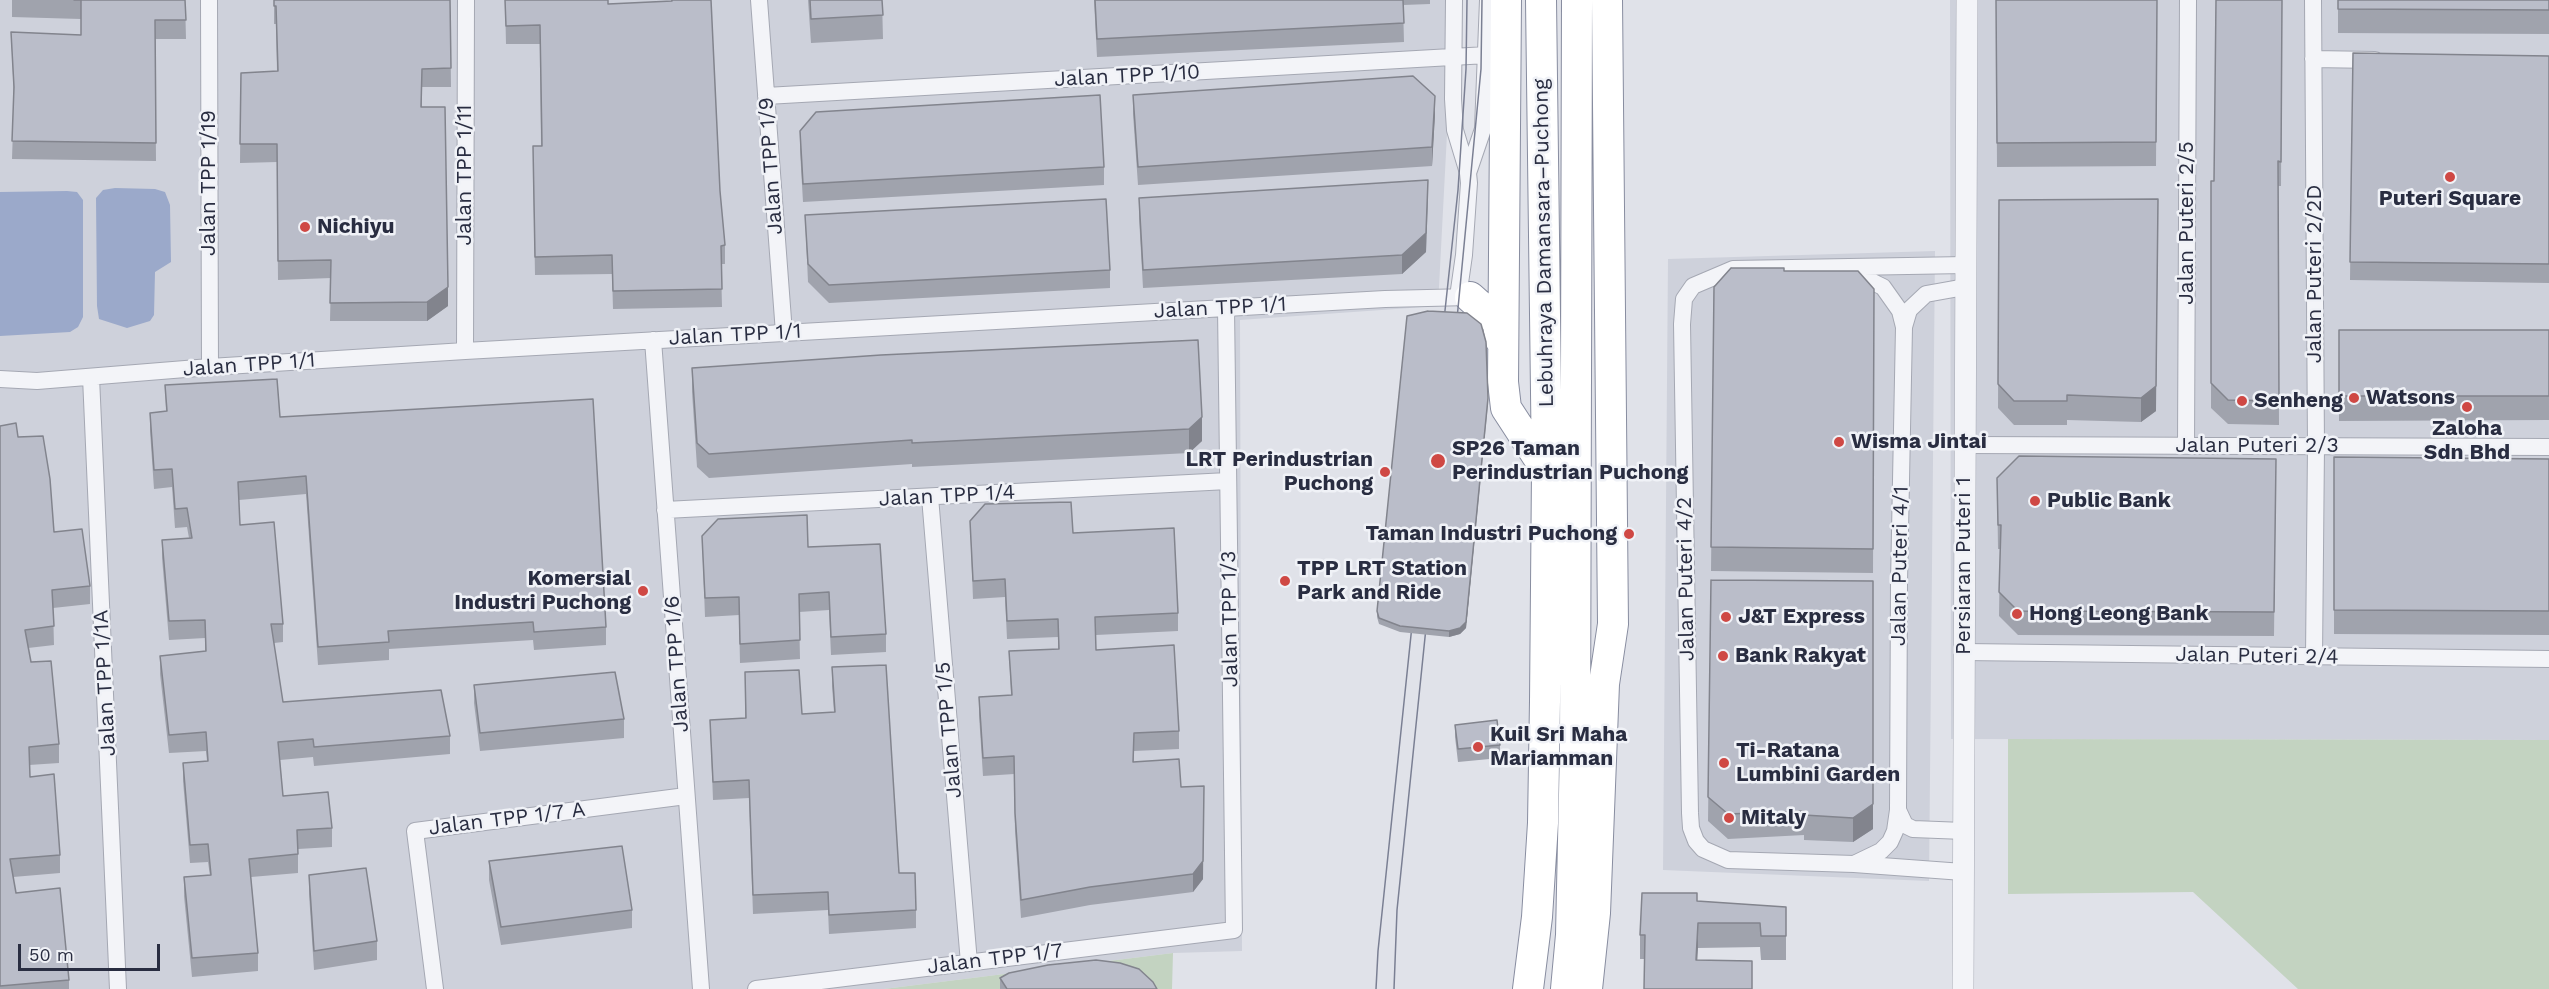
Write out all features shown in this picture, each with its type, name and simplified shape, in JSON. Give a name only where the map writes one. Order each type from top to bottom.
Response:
[{"type":"highway","name":"Lebuhraya Damansara–Puchong","points":[[1527,989],[1537,917],[1543,823],[1547,471],[1541,0]]},
{"type":"highway","name":"Lebuhraya Damansara–Puchong","points":[[1566,989],[1571,935],[1574,759],[1577,0]]},
{"type":"highway","points":[[1587,989],[1595,913],[1604,684],[1613,624],[1607,0]]},
{"type":"highway","points":[[1506,12],[1503,354],[1506,408],[1547,471]]},
{"type":"highway","points":[[1464,297],[1478,294],[1495,283],[1504,265]]},
{"type":"highway","points":[[1464,297],[1497,321],[1503,354]]},
{"type":"highway","points":[[1576,399],[1591,430],[1595,623],[1604,684]]},
{"type":"street","name":"Jalan TPP 1/19","points":[[209,0],[210,366]]},
{"type":"street","name":"Jalan TPP 1/11","points":[[465,351],[466,0]]},
{"type":"street","name":"Jalan TPP 1/9","points":[[759,0],[784,333]]},
{"type":"street","points":[[1454,0],[1452,57],[1455,130],[1468,173]]},
{"type":"street","points":[[1464,297],[1468,173],[1483,129],[1488,0]]},
{"type":"street","name":"Persiaran Puteri 1","points":[[1963,989],[1967,0]]},
{"type":"street","name":"Jalan Puteri 2/5","points":[[2186,446],[2188,0]]},
{"type":"street","name":"Jalan Puteri 2/2D","points":[[2313,0],[2316,446],[2314,657]]},
{"type":"street","name":"Jalan TPP 1/10","points":[[766,96],[1487,55]]},
{"type":"street","points":[[2313,59],[2396,60]]},
{"type":"street","name":"Jalan Puteri 4/2","points":[[1963,872],[1854,864],[1728,860],[1703,849],[1691,828],[1682,324],[1684,299],[1693,286],[1733,269],[1966,265]]},
{"type":"street","points":[[1837,267],[1859,273],[1883,287],[1900,311],[1904,327]]},
{"type":"street","name":"Jalan Puteri 4/1","points":[[1854,864],[1881,851],[1890,842],[1895,831],[1898,810],[1899,583],[1904,327],[1909,310],[1926,294],[1965,287]]},
{"type":"street","name":"Jalan TPP 1/1","points":[[0,379],[37,381],[210,366],[1226,308],[1464,297]]},
{"type":"street","name":"Jalan TPP 1/3","points":[[1226,308],[1234,930]]},
{"type":"street","name":"Jalan TPP 1/6","points":[[653,340],[700,989]]},
{"type":"street","name":"Jalan TPP 1/1A","points":[[91,377],[118,989]]},
{"type":"street","name":"Jalan Puteri 2/3","points":[[1965,445],[2549,447]]},
{"type":"street","name":"Jalan TPP 1/4","points":[[665,510],[1228,481]]},
{"type":"street","name":"Jalan TPP 1/5","points":[[930,496],[969,963]]},
{"type":"street","name":"Jalan Puteri 2/4","points":[[1964,652],[2549,659]]},
{"type":"street","name":"Jalan TPP 1/7 A","points":[[435,989],[415,831],[686,796]]},
{"type":"street","points":[[1898,810],[1905,825],[1913,829],[1964,831]]},
{"type":"street","name":"Jalan TPP 1/7","points":[[756,989],[1234,930]]},
{"type":"shaded area","points":[[0,0],[1454,0],[1438,306],[1240,320],[1242,951],[1173,953],[884,989],[0,989]]},
{"type":"shaded area","points":[[1950,0],[2549,0],[2549,740],[1951,739]]},
{"type":"shaded area","points":[[1935,251],[1929,881],[1663,870],[1668,259]]},
{"type":"green space","points":[[2008,739],[2549,740],[2549,989],[2298,989],[2193,892],[2008,894]]},
{"type":"green space","points":[[1173,953],[1172,989],[884,989]]},
{"type":"water","points":[[155,189],[165,192],[170,205],[171,262],[155,272],[154,315],[150,321],[127,328],[99,319],[97,306],[96,198],[103,190]]},
{"type":"water","points":[[0,192],[77,192],[83,200],[83,317],[78,327],[70,332],[0,336]]},
{"type":"building","points":[[81,0],[185,0],[186,20],[155,20],[156,143],[12,141],[14,87],[11,32],[81,35]]},
{"type":"building","points":[[274,0],[450,0],[451,68],[422,69],[421,107],[445,107],[448,287],[427,302],[330,303],[331,260],[278,261],[277,144],[240,144],[241,73],[278,71]]},
{"type":"building","points":[[505,0],[608,0],[608,4],[711,0],[720,191],[725,245],[721,246],[722,289],[613,291],[612,255],[535,257],[533,146],[542,146],[540,25],[506,26]]},
{"type":"building","points":[[810,0],[882,0],[883,15],[811,19]]},
{"type":"building","points":[[1095,0],[1403,0],[1404,23],[1097,39]]},
{"type":"building","points":[[1996,0],[2157,0],[2156,142],[1997,143]]},
{"type":"building","points":[[2216,0],[2282,0],[2281,162],[2278,161],[2279,401],[2228,400],[2211,383],[2211,181],[2214,181]]},
{"type":"building","points":[[2338,0],[2549,0],[2549,10],[2338,9]]},
{"type":"building","name":"Puteri Square","points":[[2353,53],[2549,56],[2549,264],[2350,262]]},
{"type":"building","points":[[1413,76],[1435,96],[1432,147],[1138,167],[1133,95]]},
{"type":"building","points":[[1100,95],[1104,167],[803,184],[800,131],[816,112]]},
{"type":"building","points":[[1428,180],[1426,233],[1402,255],[1143,270],[1139,198]]},
{"type":"building","points":[[1106,199],[1110,270],[829,285],[808,264],[805,215]]},
{"type":"building","points":[[2158,199],[2156,386],[2141,398],[2067,395],[2067,401],[2014,401],[1998,384],[1999,200]]},
{"type":"building","points":[[1731,268],[1858,271],[1874,289],[1873,549],[1711,547],[1714,287]]},
{"type":"building","name":"SP26 Taman Perindustrian Puchong","points":[[1428,311],[1467,313],[1481,324],[1486,342],[1488,398],[1466,622],[1460,628],[1449,631],[1400,626],[1379,618],[1377,611],[1407,316]]},
{"type":"building","points":[[2339,330],[2549,330],[2549,396],[2339,396]]},
{"type":"building","points":[[1198,340],[1202,417],[1189,429],[912,443],[912,440],[709,454],[697,443],[692,368],[881,355]]},
{"type":"building","points":[[277,379],[280,417],[593,399],[606,627],[534,632],[533,622],[388,631],[389,642],[318,647],[306,476],[238,482],[240,525],[274,522],[283,624],[271,624],[283,702],[441,690],[450,736],[314,747],[313,739],[278,742],[283,796],[328,792],[332,828],[297,830],[298,854],[249,859],[258,953],[192,958],[184,877],[211,875],[208,844],[190,845],[183,763],[208,761],[206,732],[169,735],[160,656],[206,651],[205,620],[169,621],[162,540],[192,538],[187,508],[175,509],[172,469],[154,470],[150,413],[167,411],[165,385]]},
{"type":"building","points":[[16,423],[18,437],[43,436],[50,479],[54,532],[82,529],[90,586],[52,590],[54,626],[25,630],[31,662],[51,661],[59,744],[29,747],[30,777],[54,774],[60,855],[10,859],[16,893],[60,888],[69,980],[0,986],[0,426]]},
{"type":"building","points":[[2019,456],[2276,459],[2274,612],[2018,611],[1999,592],[2001,525],[1998,525],[1997,478]]},
{"type":"building","points":[[2334,457],[2549,459],[2549,611],[2334,610]]},
{"type":"building","points":[[1071,502],[1073,533],[1174,528],[1178,613],[1095,617],[1096,650],[1174,645],[1179,731],[1134,733],[1133,762],[1179,759],[1181,787],[1204,786],[1203,861],[1193,874],[1090,887],[1021,900],[1014,756],[983,758],[979,697],[1012,695],[1009,651],[1059,649],[1058,619],[1007,621],[1005,579],[973,581],[970,521],[985,504]]},
{"type":"building","points":[[807,515],[808,547],[880,544],[886,634],[831,637],[829,592],[799,594],[800,640],[740,644],[739,597],[705,598],[702,536],[718,519]]},
{"type":"building","points":[[1711,580],[1873,581],[1873,804],[1853,818],[1804,815],[1804,811],[1728,814],[1708,797]]},
{"type":"building","points":[[886,665],[899,873],[915,873],[916,910],[829,915],[828,892],[753,895],[749,780],[713,782],[710,720],[746,718],[745,672],[799,670],[802,714],[835,712],[832,667]]},
{"type":"building","points":[[615,672],[624,719],[480,733],[474,685]]},
{"type":"building","points":[[1497,720],[1500,745],[1458,749],[1455,725]]},
{"type":"building","points":[[622,846],[632,910],[501,927],[489,861]]},
{"type":"building","points":[[366,868],[377,941],[314,951],[309,875]]},
{"type":"building","points":[[1642,893],[1697,893],[1697,901],[1786,907],[1786,936],[1761,936],[1760,923],[1698,923],[1696,960],[1752,961],[1752,989],[1644,989],[1645,935],[1640,935]]},
{"type":"building","points":[[1096,960],[1120,963],[1139,969],[1157,989],[1007,989],[1000,978],[1009,973],[1048,965]]},
{"type":"tram line","points":[[1443,329],[1458,190],[1466,69],[1467,0]]},
{"type":"tram line","points":[[1456,329],[1481,69],[1482,0]]},
{"type":"tram line","points":[[1376,989],[1413,616]]},
{"type":"tram line","points":[[1394,989],[1397,910],[1427,618]]},
{"type":"place","name":"Puteri Square","points":[[2450,177]]},
{"type":"place","name":"Nichiyu","points":[[305,227]]},
{"type":"place","name":"Watsons","points":[[2354,398]]},
{"type":"place","name":"Senheng","points":[[2242,401]]},
{"type":"place","name":"Zaloha Sdn Bhd","points":[[2467,407]]},
{"type":"place","name":"Wisma Jintai","points":[[1839,442]]},
{"type":"place","name":"SP26 Taman Perindustrian Puchong","points":[[1438,461]]},
{"type":"place","name":"LRT Perindustrian Puchong","points":[[1385,472]]},
{"type":"place","name":"Public Bank","points":[[2035,501]]},
{"type":"place","name":"Taman Industri Puchong","points":[[1629,534]]},
{"type":"place","name":"TPP LRT Station Park and Ride","points":[[1285,581]]},
{"type":"place","name":"Komersial Industri Puchong","points":[[643,591]]},
{"type":"place","name":"Hong Leong Bank","points":[[2017,614]]},
{"type":"place","name":"J&T Express","points":[[1726,617]]},
{"type":"place","name":"Bank Rakyat","points":[[1723,656]]},
{"type":"place","name":"Kuil Sri Maha Mariamman","points":[[1478,747]]},
{"type":"place","name":"Ti-Ratana Lumbini Garden","points":[[1724,763]]},
{"type":"place","name":"Mitaly","points":[[1729,818]]}]
